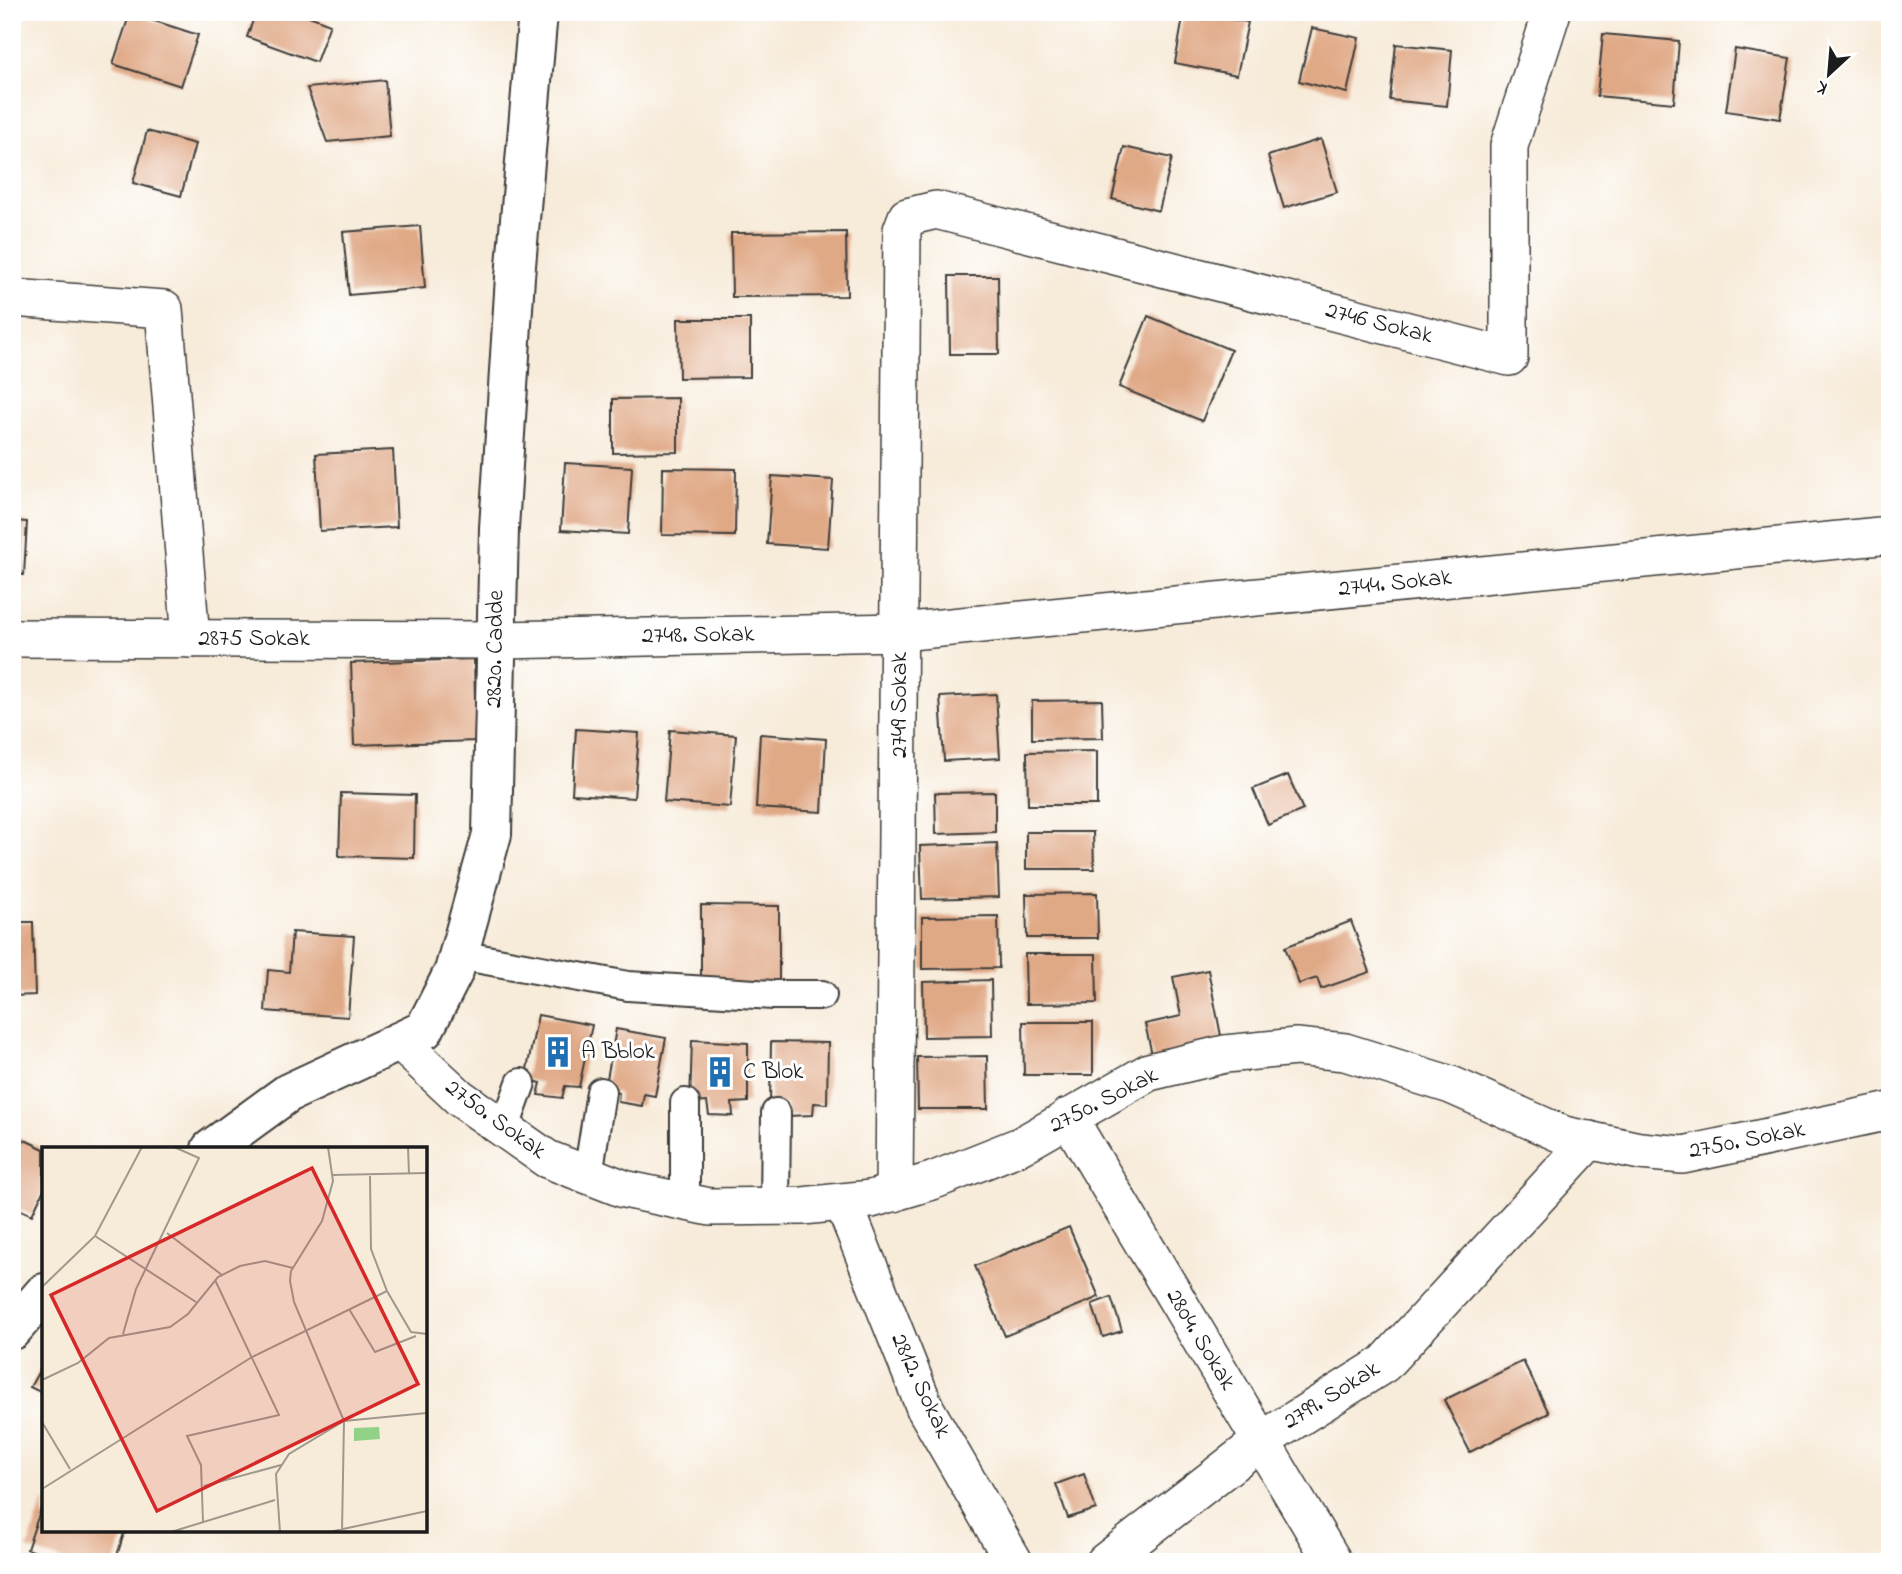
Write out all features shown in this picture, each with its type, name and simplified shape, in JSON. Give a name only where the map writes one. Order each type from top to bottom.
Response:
[{"type":"street","name":"2820. Cadde","points":[[214,1147],[288,1093],[424,1030],[454,971],[459,955],[492,834],[499,528],[515,277],[538,12]]},
{"type":"street","name":"2746 Sokak","points":[[907,218],[936,210],[1509,357],[1509,146],[1550,13]]},
{"type":"street","name":"2749 Sokak","points":[[894,1193],[902,230],[907,218]]},
{"type":"street","points":[[12,298],[164,309],[191,639]]},
{"type":"street","name":"2744. Sokak","points":[[900,632],[1890,535]]},
{"type":"street","name":"2748. Sokak","points":[[496,640],[900,632]]},
{"type":"street","name":"2875 Sokak","points":[[12,638],[496,640]]},
{"type":"street","points":[[459,955],[628,986],[773,995],[822,995]]},
{"type":"street","name":"2750. Sokak","points":[[399,1041],[460,1098],[547,1159],[624,1189],[710,1207],[843,1202],[894,1193],[1020,1146],[1149,1072],[1225,1054],[1296,1047],[1345,1052],[1451,1085],[1564,1135],[1640,1151],[1683,1155],[1890,1111]]},
{"type":"street","points":[[505,1130],[521,1083]]},
{"type":"street","points":[[588,1175],[601,1092]]},
{"type":"street","points":[[685,1102],[685,1202]]},
{"type":"street","points":[[775,1206],[776,1113]]},
{"type":"street","name":"2804. Sokak","points":[[1068,1117],[1333,1562]]},
{"type":"street","name":"2799. Sokak","points":[[1105,1562],[1261,1441],[1384,1364],[1590,1140]]},
{"type":"street","name":"2812. Sokak","points":[[843,1202],[925,1408],[1014,1562]]},
{"type":"street","points":[[12,1330],[42,1295]]},
{"type":"building","points":[[256,12],[299,12],[330,24],[316,62],[247,37]]},
{"type":"building","points":[[1184,12],[1248,22],[1237,75],[1175,63]]},
{"type":"building","points":[[130,13],[198,35],[181,86],[113,64]]},
{"type":"building","points":[[1312,28],[1359,38],[1347,93],[1299,81]]},
{"type":"building","points":[[1603,34],[1679,41],[1674,103],[1597,96]]},
{"type":"building","points":[[1396,44],[1452,50],[1447,106],[1390,100]]},
{"type":"building","points":[[1735,49],[1790,58],[1780,119],[1726,111]]},
{"type":"building","points":[[385,80],[390,136],[327,142],[307,88]]},
{"type":"building","points":[[12,116],[18,117],[13,134],[12,134]]},
{"type":"building","points":[[147,131],[195,144],[181,196],[133,183]]},
{"type":"building","points":[[1321,139],[1337,192],[1284,208],[1268,156]]},
{"type":"building","points":[[1124,147],[1172,158],[1159,211],[1112,199]]},
{"type":"building","points":[[420,226],[425,288],[349,295],[343,232]]},
{"type":"building","points":[[846,232],[847,296],[732,297],[731,233]]},
{"type":"building","points":[[949,276],[998,276],[999,354],[950,354]]},
{"type":"building","points":[[1148,316],[1231,350],[1202,421],[1119,387]]},
{"type":"building","points":[[678,319],[750,319],[750,377],[679,378]]},
{"type":"building","points":[[678,398],[678,452],[613,453],[613,399]]},
{"type":"building","points":[[393,450],[397,527],[320,531],[316,454]]},
{"type":"building","points":[[565,463],[632,467],[628,534],[561,530]]},
{"type":"building","points":[[663,468],[736,469],[735,536],[662,535]]},
{"type":"building","points":[[772,476],[833,480],[828,548],[767,544]]},
{"type":"building","points":[[12,521],[27,522],[24,575],[12,574]]},
{"type":"building","points":[[474,659],[476,741],[354,745],[351,663]]},
{"type":"building","points":[[996,694],[1000,758],[944,761],[940,697]]},
{"type":"building","points":[[1102,700],[1103,738],[1032,739],[1032,701]]},
{"type":"building","points":[[576,729],[639,733],[634,798],[572,794]]},
{"type":"building","points":[[670,730],[736,735],[730,807],[664,802]]},
{"type":"building","points":[[760,734],[826,739],[822,812],[756,808]]},
{"type":"building","points":[[1097,751],[1097,805],[1028,805],[1027,752]]},
{"type":"building","points":[[1288,775],[1303,810],[1268,825],[1253,789]]},
{"type":"building","points":[[995,792],[995,832],[936,834],[935,793]]},
{"type":"building","points":[[341,793],[415,795],[414,858],[339,856]]},
{"type":"building","points":[[1026,832],[1093,832],[1094,869],[1026,869]]},
{"type":"building","points":[[997,843],[999,897],[922,899],[920,846]]},
{"type":"building","points":[[1097,893],[1098,938],[1027,938],[1026,894]]},
{"type":"building","points":[[701,905],[779,906],[779,985],[701,984]]},
{"type":"building","points":[[998,916],[999,968],[922,969],[922,917]]},
{"type":"building","points":[[1351,921],[1370,972],[1321,989],[1317,978],[1299,984],[1285,947]]},
{"type":"building","points":[[12,922],[33,922],[35,995],[12,996]]},
{"type":"building","points":[[292,932],[354,936],[348,1017],[265,1011],[268,970],[289,972]]},
{"type":"building","points":[[1025,954],[1096,954],[1097,1003],[1026,1004]]},
{"type":"building","points":[[1208,970],[1223,1046],[1154,1063],[1145,1024],[1181,1016],[1173,977]]},
{"type":"building","points":[[991,980],[992,1036],[924,1037],[923,982]]},
{"type":"building","name":"A Bblok","points":[[538,1015],[592,1025],[579,1087],[565,1086],[562,1098],[538,1095],[541,1083],[525,1079]]},
{"type":"building","points":[[1023,1022],[1093,1022],[1093,1075],[1024,1075]]},
{"type":"building","points":[[616,1029],[666,1038],[655,1096],[644,1094],[642,1106],[618,1102],[619,1093],[605,1090]]},
{"type":"building","name":"C Blok","points":[[692,1040],[748,1043],[748,1102],[732,1103],[733,1116],[709,1115],[707,1102],[690,1103]]},
{"type":"building","points":[[771,1042],[828,1043],[827,1104],[814,1103],[813,1115],[787,1116],[786,1104],[770,1104]]},
{"type":"building","points":[[987,1056],[988,1109],[918,1109],[917,1057]]},
{"type":"building","points":[[12,1134],[42,1148],[42,1193],[32,1215],[12,1206]]},
{"type":"building","points":[[1069,1227],[1099,1297],[1005,1336],[975,1266]]},
{"type":"building","points":[[1111,1297],[1122,1331],[1103,1337],[1092,1304]]},
{"type":"building","points":[[1523,1361],[1549,1413],[1470,1452],[1444,1400]]},
{"type":"building","points":[[42,1366],[42,1393],[30,1387]]},
{"type":"building","points":[[1084,1474],[1096,1509],[1068,1518],[1056,1484]]},
{"type":"building","points":[[42,1506],[42,1532],[124,1532],[115,1562],[67,1562],[27,1549]]},
{"type":"place","name":"A Bblok","points":[[558,1052]]},
{"type":"place","name":"C Blok","points":[[720,1072]]}]
